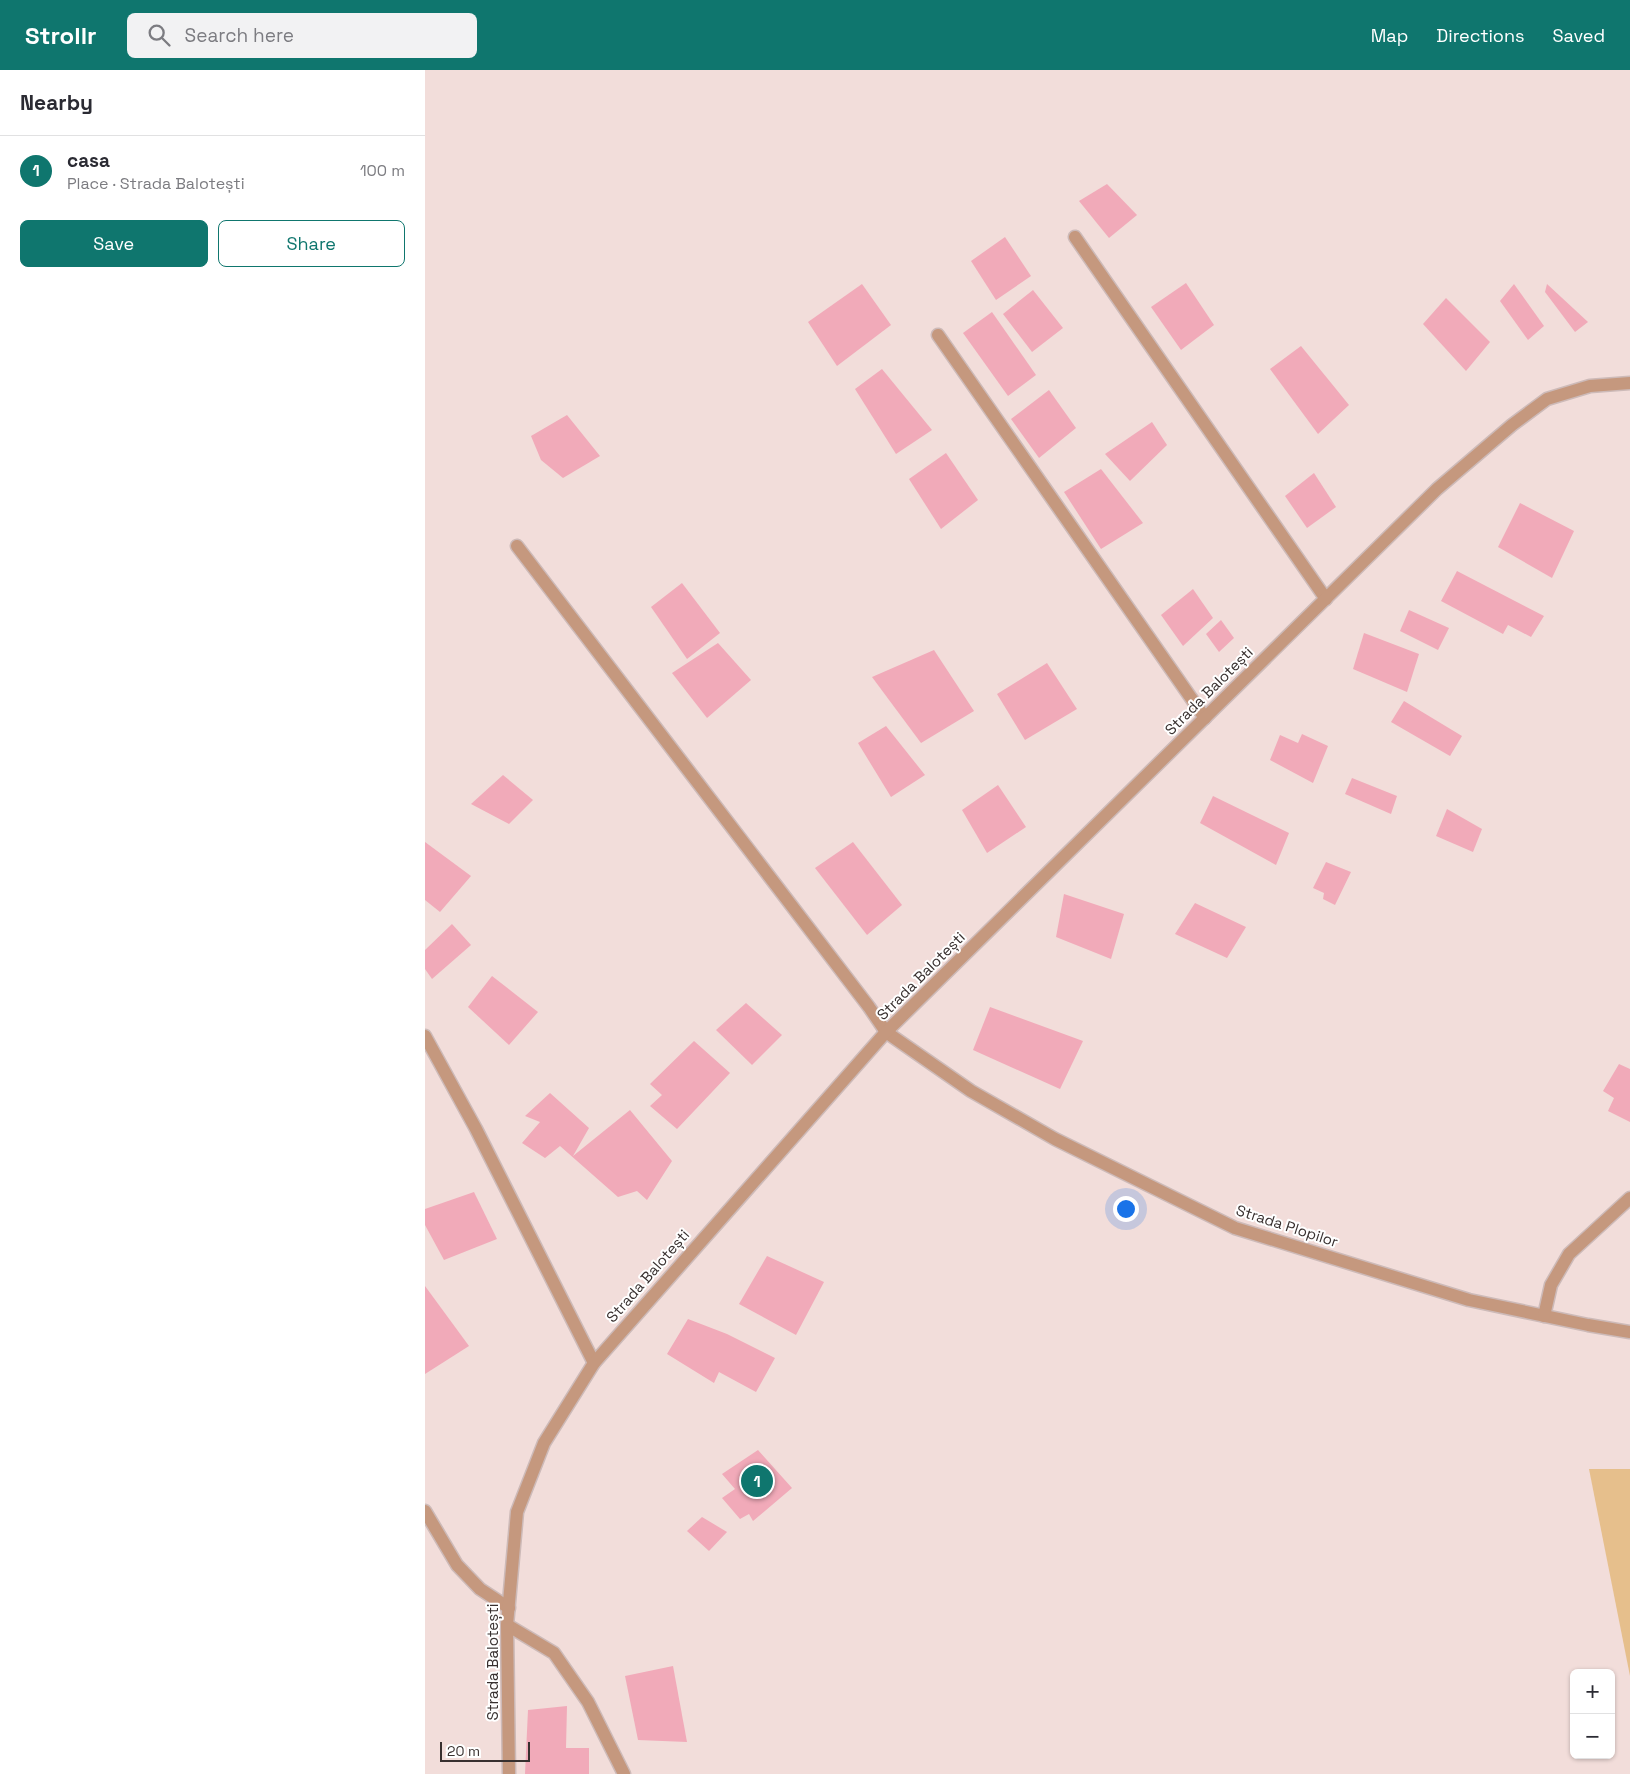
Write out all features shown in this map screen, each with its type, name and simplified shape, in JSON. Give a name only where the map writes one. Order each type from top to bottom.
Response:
[{"type":"street","points":[[1075,237],[1326,599]]},
{"type":"street","points":[[938,335],[1205,718]]},
{"type":"street","name":"Strada Balotești","points":[[509,1774],[507,1625],[517,1512],[544,1443],[594,1363],[886,1032],[1437,489],[1512,425],[1547,399],[1590,386],[1630,383]]},
{"type":"street","points":[[517,546],[869,1007],[886,1032]]},
{"type":"street","name":"Strada Plopilor","points":[[886,1032],[971,1091],[1055,1139],[1235,1228],[1469,1300],[1630,1332]]},
{"type":"street","points":[[425,1036],[476,1129],[594,1363]]},
{"type":"street","points":[[1544,1316],[1551,1285],[1569,1254],[1630,1198]]},
{"type":"street","points":[[425,1511],[457,1564],[480,1589],[509,1608]]},
{"type":"street","points":[[507,1625],[554,1653],[588,1702],[624,1774]]},
{"type":"shaded area","points":[[1589,1469],[1630,1469],[1630,1676]]},
{"type":"building","points":[[1107,184],[1137,215],[1109,238],[1079,201]]},
{"type":"building","points":[[1005,237],[1031,276],[996,300],[971,261]]},
{"type":"building","points":[[1186,283],[1214,325],[1181,350],[1151,307]]},
{"type":"building","points":[[862,284],[891,325],[837,366],[808,322]]},
{"type":"building","points":[[1514,284],[1544,326],[1528,340],[1500,301]]},
{"type":"building","points":[[1547,284],[1588,322],[1575,332],[1545,292]]},
{"type":"building","points":[[1033,290],[1063,328],[1032,352],[1003,314]]},
{"type":"building","points":[[1446,298],[1490,342],[1466,371],[1423,324]]},
{"type":"building","points":[[992,312],[1036,375],[1008,396],[963,333]]},
{"type":"building","points":[[1301,346],[1349,405],[1318,434],[1270,369]]},
{"type":"building","points":[[882,369],[932,430],[896,454],[855,389]]},
{"type":"building","points":[[1049,390],[1076,428],[1039,458],[1011,419]]},
{"type":"building","points":[[567,415],[600,456],[563,478],[541,460],[531,436]]},
{"type":"building","points":[[1152,422],[1167,445],[1130,481],[1105,454]]},
{"type":"building","points":[[946,453],[978,500],[941,529],[909,479]]},
{"type":"building","points":[[1101,469],[1143,523],[1101,549],[1064,492]]},
{"type":"building","points":[[1314,473],[1336,507],[1307,528],[1285,496]]},
{"type":"building","points":[[1520,503],[1574,531],[1552,578],[1498,547]]},
{"type":"building","points":[[1457,571],[1544,616],[1531,637],[1508,625],[1503,634],[1441,601]]},
{"type":"building","points":[[682,583],[720,633],[687,659],[651,607]]},
{"type":"building","points":[[1193,589],[1213,618],[1183,646],[1161,615]]},
{"type":"building","points":[[1409,610],[1449,628],[1438,650],[1400,631]]},
{"type":"building","points":[[1221,620],[1234,638],[1219,652],[1206,634]]},
{"type":"building","points":[[1364,633],[1419,654],[1407,692],[1353,669]]},
{"type":"building","points":[[718,643],[751,680],[707,718],[672,673]]},
{"type":"building","points":[[934,650],[974,711],[921,743],[872,677]]},
{"type":"building","points":[[1047,663],[1077,709],[1025,740],[997,694]]},
{"type":"building","points":[[1404,701],[1462,736],[1450,756],[1391,722]]},
{"type":"building","points":[[886,726],[925,775],[891,797],[858,743]]},
{"type":"building","points":[[1302,734],[1328,746],[1313,783],[1270,760],[1280,735],[1298,743]]},
{"type":"building","points":[[503,775],[533,800],[509,824],[471,804]]},
{"type":"building","points":[[1352,778],[1397,796],[1391,814],[1345,794]]},
{"type":"building","points":[[998,785],[1026,827],[987,853],[962,810]]},
{"type":"building","points":[[1213,796],[1289,833],[1276,865],[1200,823]]},
{"type":"building","points":[[1447,809],[1482,829],[1473,852],[1436,836]]},
{"type":"building","points":[[425,842],[471,876],[440,912],[425,900]]},
{"type":"building","points":[[853,842],[902,905],[867,935],[815,868]]},
{"type":"building","points":[[1326,862],[1351,872],[1335,905],[1323,899],[1324,893],[1313,888]]},
{"type":"building","points":[[1064,894],[1124,914],[1111,959],[1056,937]]},
{"type":"building","points":[[1195,903],[1246,927],[1227,958],[1175,934]]},
{"type":"building","points":[[452,924],[471,945],[432,979],[425,969],[425,950]]},
{"type":"building","points":[[492,976],[538,1012],[509,1045],[468,1007]]},
{"type":"building","points":[[746,1003],[782,1035],[752,1065],[716,1030]]},
{"type":"building","points":[[990,1007],[1083,1041],[1060,1089],[973,1050]]},
{"type":"building","points":[[694,1041],[730,1073],[677,1129],[650,1106],[662,1095],[650,1084]]},
{"type":"building","points":[[1619,1064],[1630,1069],[1630,1122],[1608,1111],[1614,1098],[1603,1091]]},
{"type":"building","points":[[550,1093],[589,1128],[573,1156],[630,1110],[672,1161],[647,1200],[637,1191],[618,1197],[560,1146],[545,1158],[522,1143],[540,1122],[525,1116]]},
{"type":"building","points":[[474,1192],[497,1239],[444,1260],[425,1225],[425,1209]]},
{"type":"building","points":[[767,1256],[824,1282],[796,1335],[739,1304]]},
{"type":"building","points":[[425,1286],[469,1346],[425,1374]]},
{"type":"building","points":[[688,1319],[727,1334],[775,1358],[756,1392],[719,1372],[714,1383],[667,1354]]},
{"type":"building","points":[[758,1450],[792,1488],[753,1521],[749,1514],[740,1519],[722,1498],[735,1489],[722,1474]]},
{"type":"building","points":[[702,1517],[727,1532],[709,1551],[687,1531]]},
{"type":"building","points":[[673,1666],[687,1742],[638,1740],[625,1676]]},
{"type":"building","points":[[567,1706],[566,1748],[589,1748],[589,1774],[525,1774],[528,1710]]},
{"type":"place","name":"casa","points":[[757,1481]]}]
